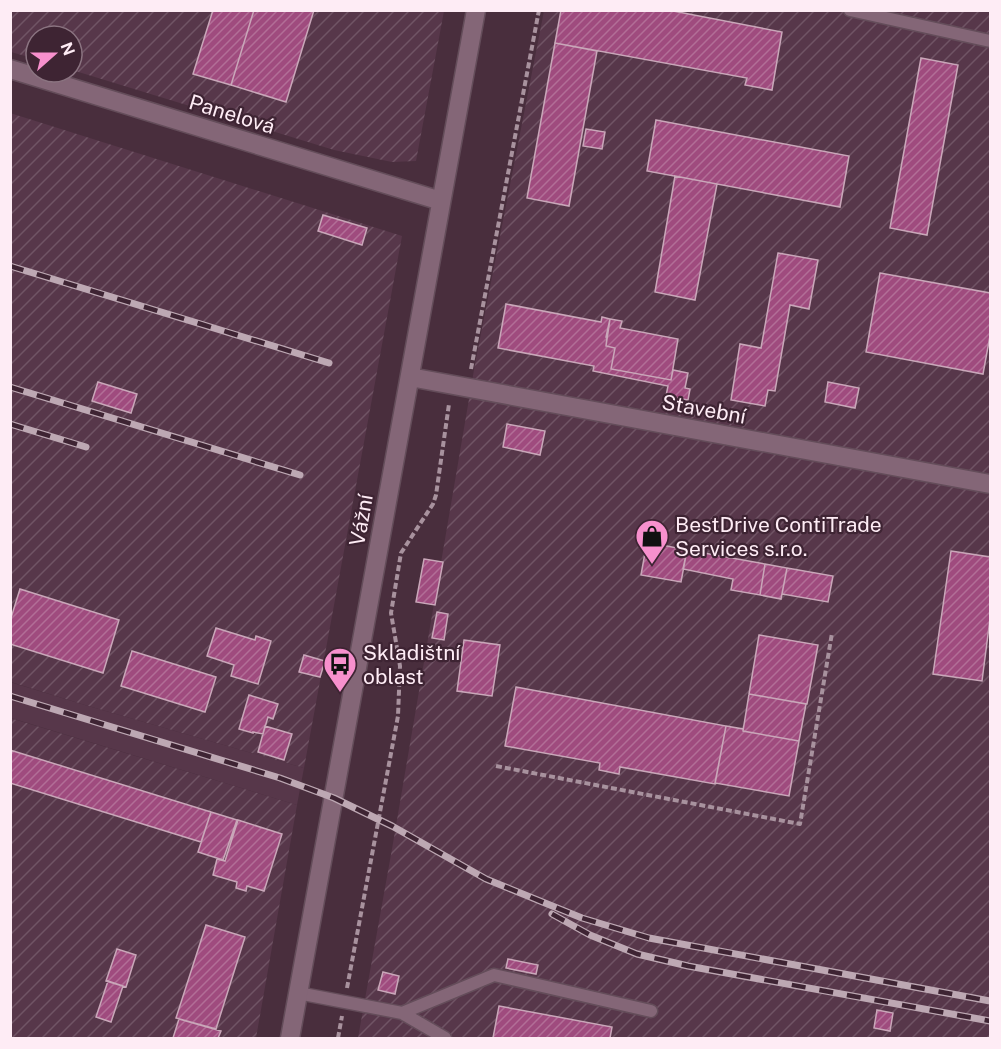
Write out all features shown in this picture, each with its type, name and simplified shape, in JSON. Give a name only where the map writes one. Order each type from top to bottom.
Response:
[{"type":"street","name":"Vážní","points":[[290,1038],[476,10]]},
{"type":"street","name":"Panelová","points":[[10,69],[441,201]]},
{"type":"street","name":"Stavební","points":[[410,377],[990,484]]},
{"type":"lane","points":[[850,10],[990,42]]},
{"type":"lane","points":[[402,1013],[494,975],[651,1011]]},
{"type":"lane","points":[[298,993],[402,1013],[445,1038]]},
{"type":"path","points":[[345,1002],[398,716],[400,666],[391,613],[401,553],[433,504],[436,495],[538,10]]},
{"type":"path","points":[[496,766],[800,824],[832,633]]},
{"type":"shaded area","points":[[10,11],[444,11],[416,161],[392,162],[334,150],[84,74],[84,24],[24,24],[24,56],[11,52]]},
{"type":"shaded area","points":[[544,11],[990,11],[990,1038],[358,1038],[475,364]]},
{"type":"shaded area","points":[[10,113],[402,236],[304,768],[11,682]]},
{"type":"shaded area","points":[[10,682],[304,768],[297,805],[11,718]]},
{"type":"shaded area","points":[[10,718],[297,805],[256,1038],[11,1038]]},
{"type":"building","points":[[213,10],[254,10],[231,85],[193,74]]},
{"type":"building","points":[[254,10],[314,10],[286,102],[231,85]]},
{"type":"building","points":[[561,10],[668,10],[782,32],[772,90],[745,85],[747,78],[555,43]]},
{"type":"building","points":[[555,43],[597,51],[569,206],[527,198]]},
{"type":"building","points":[[921,58],[958,65],[927,235],[890,228]]},
{"type":"building","points":[[656,120],[849,156],[840,207],[647,171]]},
{"type":"building","points":[[586,129],[605,132],[602,149],[583,146]]},
{"type":"building","points":[[675,176],[717,184],[695,300],[655,292]]},
{"type":"building","points":[[323,215],[367,228],[362,245],[318,231]]},
{"type":"building","points":[[778,253],[818,260],[809,309],[790,305],[775,391],[768,390],[765,406],[731,400],[740,344],[761,348]]},
{"type":"building","points":[[880,273],[990,293],[990,336],[983,374],[866,352]]},
{"type":"building","points":[[506,304],[601,322],[602,317],[610,319],[606,346],[615,348],[611,369],[671,380],[673,370],[688,373],[685,388],[690,389],[688,400],[666,396],[668,386],[593,371],[594,366],[498,348]]},
{"type":"building","points":[[610,319],[622,321],[620,328],[678,339],[671,380],[611,369],[615,348],[606,346]]},
{"type":"building","points":[[98,382],[137,394],[131,413],[92,401]]},
{"type":"building","points":[[828,382],[859,388],[855,408],[825,402]]},
{"type":"building","points":[[507,424],[545,431],[540,455],[503,447]]},
{"type":"building","points":[[647,542],[687,550],[681,582],[641,575]]},
{"type":"building","points":[[687,550],[765,564],[760,595],[731,590],[733,579],[683,569]]},
{"type":"building","points":[[951,551],[990,557],[990,619],[982,681],[933,674]]},
{"type":"building","points":[[424,559],[443,562],[435,605],[416,602]]},
{"type":"building","points":[[765,564],[787,568],[781,599],[760,595]]},
{"type":"building","points":[[787,568],[833,576],[828,602],[782,594]]},
{"type":"building","points":[[20,589],[119,620],[103,673],[10,644],[10,621]]},
{"type":"building","points":[[437,612],[448,614],[444,640],[432,638]]},
{"type":"building","points":[[216,628],[255,640],[256,636],[271,641],[258,684],[231,676],[234,665],[207,656]]},
{"type":"building","points":[[759,635],[818,645],[807,704],[749,694]]},
{"type":"building","points":[[464,640],[500,645],[492,696],[457,691]]},
{"type":"building","points":[[132,651],[216,677],[205,712],[121,686]]},
{"type":"building","points":[[304,655],[325,661],[320,677],[299,672]]},
{"type":"building","points":[[516,687],[726,726],[715,784],[620,767],[619,774],[599,770],[600,763],[505,746]]},
{"type":"building","points":[[749,694],[806,704],[799,741],[743,731]]},
{"type":"building","points":[[249,695],[278,704],[273,719],[268,717],[263,734],[239,729]]},
{"type":"building","points":[[265,726],[292,734],[284,760],[258,752]]},
{"type":"building","points":[[726,726],[799,741],[789,796],[715,783]]},
{"type":"building","points":[[10,750],[211,812],[201,842],[10,783]]},
{"type":"building","points":[[211,812],[237,820],[223,860],[198,852]]},
{"type":"building","points":[[238,820],[282,834],[264,891],[247,886],[246,891],[236,888],[237,882],[213,875],[217,859],[225,861]]},
{"type":"building","points":[[206,925],[245,937],[216,1029],[176,1018]]},
{"type":"building","points":[[117,949],[136,955],[126,987],[106,981]]},
{"type":"building","points":[[508,959],[538,965],[536,974],[506,968]]},
{"type":"building","points":[[383,972],[399,976],[395,994],[378,990]]},
{"type":"building","points":[[108,981],[123,986],[111,1022],[96,1017]]},
{"type":"building","points":[[499,1006],[612,1027],[610,1038],[493,1038]]},
{"type":"building","points":[[877,1010],[893,1013],[890,1031],[874,1028]]},
{"type":"building","points":[[179,1019],[221,1031],[218,1038],[173,1038]]},
{"type":"railway","points":[[10,266],[329,363]]},
{"type":"railway","points":[[10,387],[300,475]]},
{"type":"railway","points":[[10,424],[86,447]]},
{"type":"railway","points":[[10,696],[280,778],[334,798],[392,826],[486,879],[582,918],[649,938],[990,1001]]},
{"type":"railway","points":[[552,914],[590,935],[637,954],[688,966],[990,1021]]},
{"type":"place","name":"BestDrive ContiTrade Services s.r.o.","points":[[652,565]]},
{"type":"place","name":"Skladištní oblast","points":[[340,693]]}]
